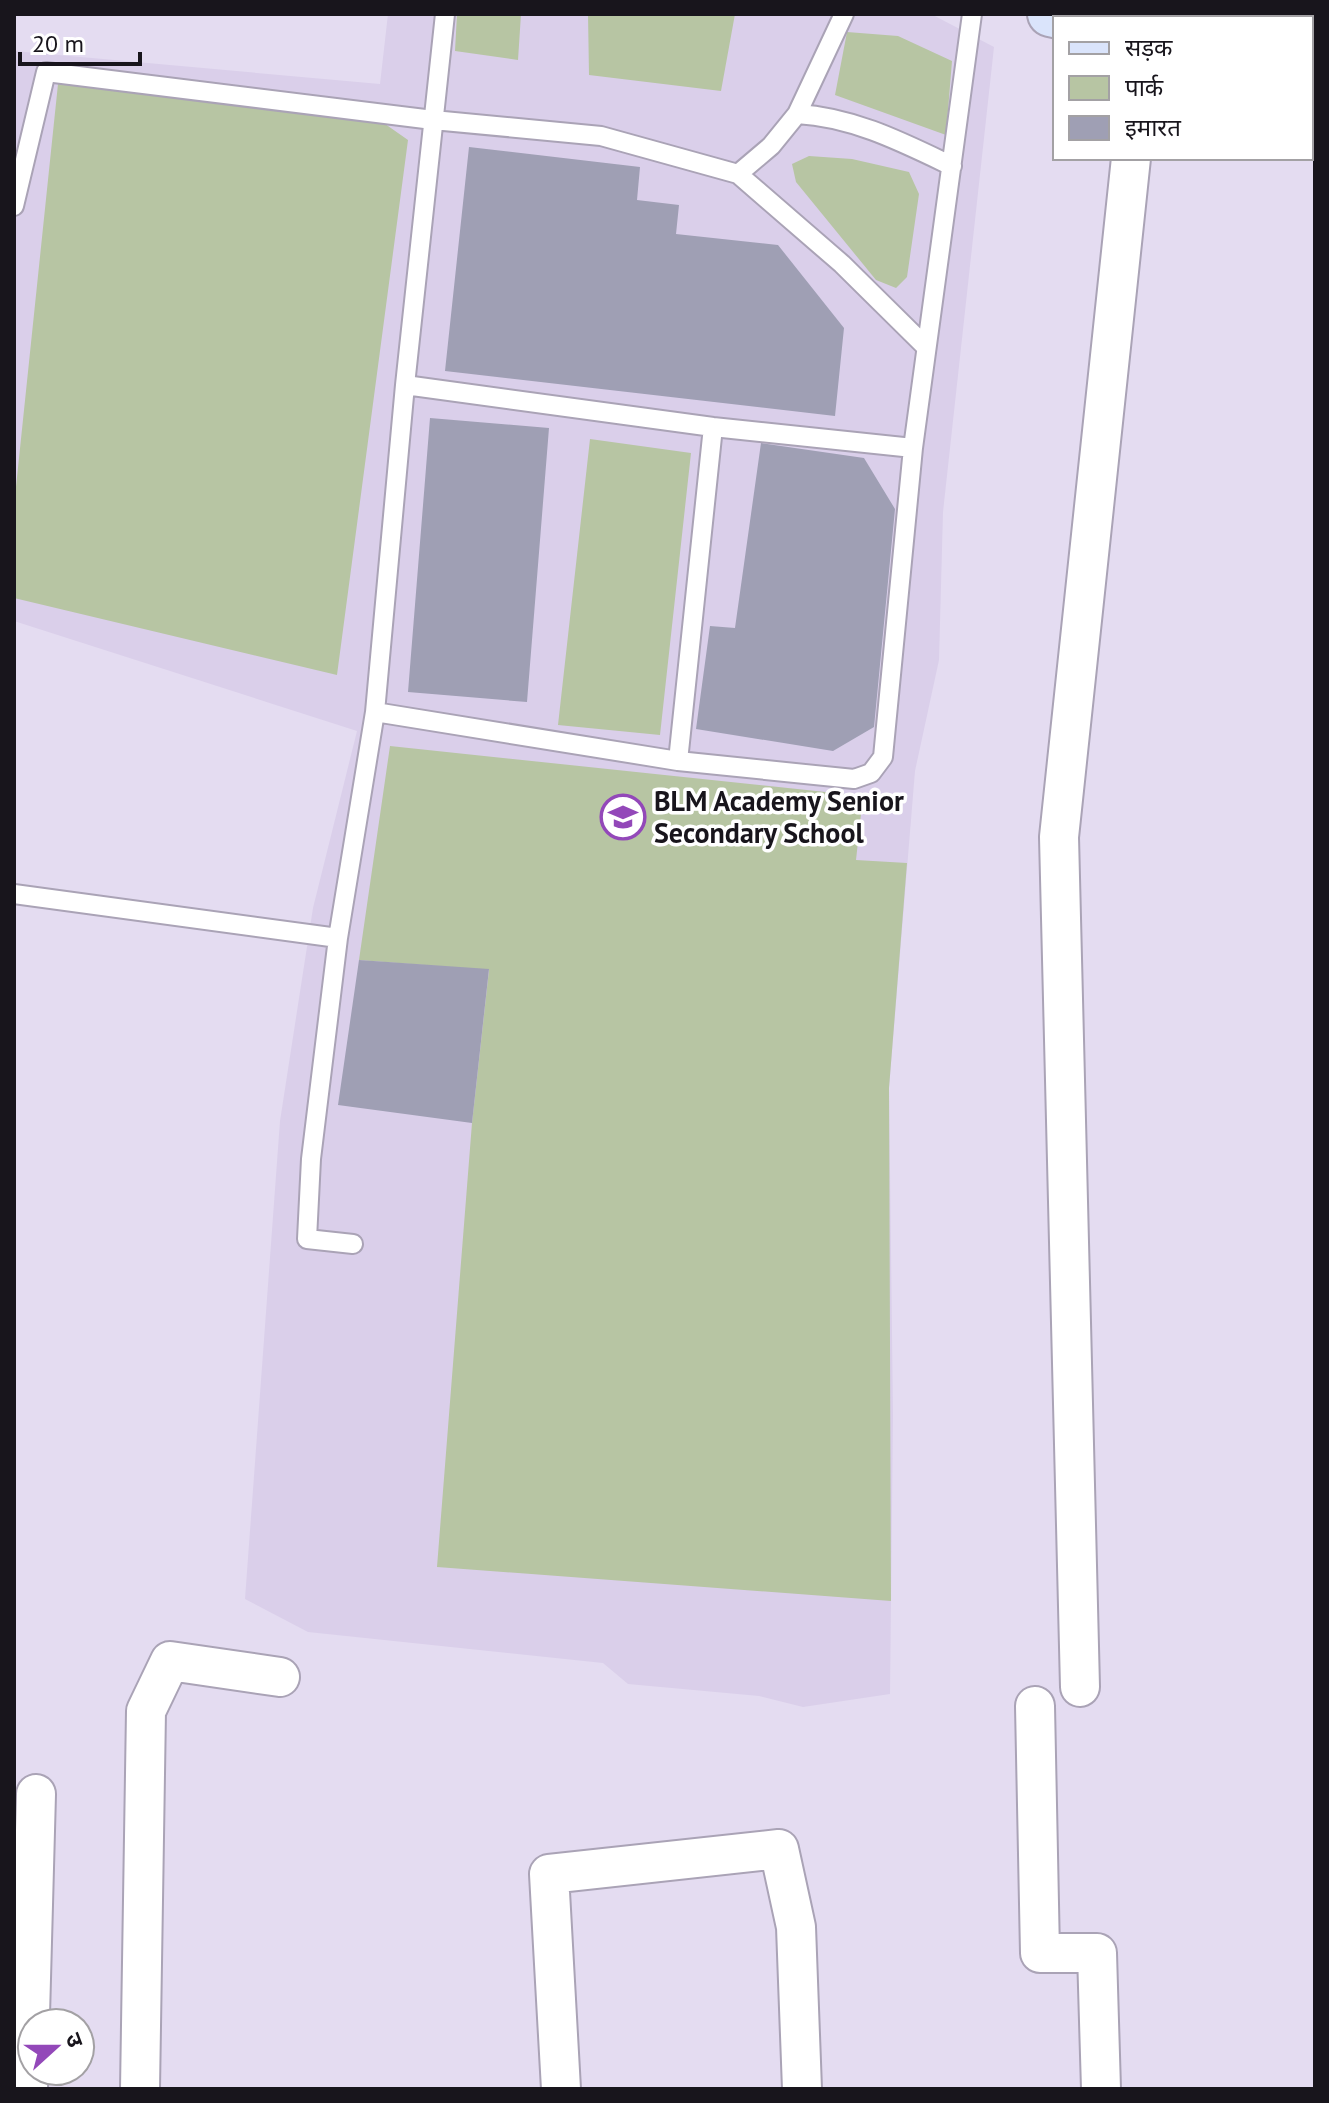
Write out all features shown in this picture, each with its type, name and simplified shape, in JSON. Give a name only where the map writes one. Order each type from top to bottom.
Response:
[{"type":"street","points":[[1080,1687],[1059,837],[1131,160]]},
{"type":"street","points":[[140,2089],[146,1711],[170,1661],[280,1677]]},
{"type":"street","points":[[1035,1706],[1040,1953],[1097,1953],[1101,2089]]},
{"type":"street","points":[[28,2089],[36,1794]]},
{"type":"street","points":[[561,2089],[549,1874],[779,1849],[796,1927],[802,2089]]},
{"type":"lane","points":[[353,1244],[307,1239],[311,1159],[338,938],[375,712],[405,385],[445,14]]},
{"type":"lane","points":[[738,174],[771,146],[797,114],[844,14]]},
{"type":"lane","points":[[375,712],[678,761],[854,779],[871,773],[883,757],[913,448],[972,14]]},
{"type":"lane","points":[[14,206],[46,72],[433,120],[601,136],[738,174],[842,264],[926,347]]},
{"type":"lane","points":[[797,114],[825,116],[886,134],[952,166]]},
{"type":"lane","points":[[405,385],[713,427],[913,448]]},
{"type":"lane","points":[[678,761],[713,427]]},
{"type":"lane","points":[[14,894],[338,938]]},
{"type":"shaded area","name":"BLM Academy Senior Secondary School","points":[[388,14],[931,14],[994,47],[943,512],[939,660],[915,771],[889,1088],[893,1415],[890,1694],[803,1707],[759,1696],[628,1684],[603,1663],[308,1632],[245,1599],[280,1121],[313,908],[357,731],[14,621],[14,51],[380,84]]},
{"type":"green space","points":[[457,14],[521,14],[518,60],[455,51]]},
{"type":"green space","points":[[588,14],[735,14],[721,91],[589,75]]},
{"type":"green space","points":[[847,32],[898,36],[952,61],[946,135],[835,95]]},
{"type":"green space","points":[[58,84],[368,112],[408,140],[337,675],[14,598],[14,506]]},
{"type":"green space","points":[[809,156],[852,159],[909,172],[919,194],[907,277],[896,288],[876,280],[796,182],[792,164]]},
{"type":"green space","points":[[590,439],[691,453],[660,735],[558,725]]},
{"type":"green space","points":[[390,746],[863,796],[856,860],[907,863],[889,1088],[891,1601],[437,1567],[472,1123],[489,970],[359,960]]},
{"type":"building","points":[[469,147],[640,167],[637,200],[679,205],[676,234],[778,245],[844,328],[835,416],[445,371]]},
{"type":"building","points":[[430,418],[549,428],[527,702],[408,692]]},
{"type":"building","points":[[761,443],[864,458],[895,509],[874,727],[833,751],[696,729],[710,626],[735,628]]},
{"type":"building","points":[[359,960],[489,969],[472,1123],[338,1105]]},
{"type":"place","name":"BLM Academy Senior Secondary School","points":[[623,817]]}]
